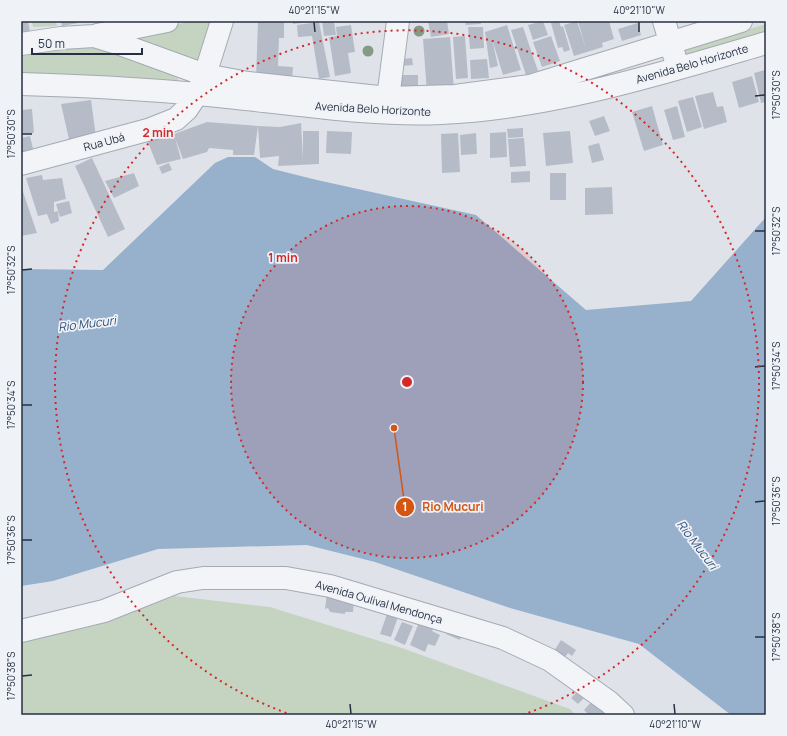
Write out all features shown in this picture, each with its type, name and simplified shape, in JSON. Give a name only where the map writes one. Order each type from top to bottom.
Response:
[{"type":"street","points":[[94,36],[166,21]]},
{"type":"street","name":"Rua Ubá","points":[[21,164],[151,130],[176,119],[187,109],[201,85],[222,21]]},
{"type":"street","points":[[388,98],[398,21]]},
{"type":"street","points":[[664,21],[677,69]]},
{"type":"street","name":"Avenida Belo Horizonte","points":[[21,84],[201,85],[248,83],[388,98],[455,96],[530,86],[671,44],[741,21]]},
{"type":"street","name":"Avenida Belo Horizonte","points":[[21,44],[61,38],[94,36],[117,43],[201,85],[388,112],[440,113],[491,109],[578,94],[677,69],[766,43]]},
{"type":"street","name":"Avenida Oulival Mendonça","points":[[21,631],[104,611],[177,582],[203,578],[286,578],[330,586],[503,638],[550,660],[609,702],[624,715]]},
{"type":"green space","points":[[32,21],[55,21],[57,26],[33,27]]},
{"type":"green space","points":[[193,21],[216,21],[200,60],[189,63],[124,35]]},
{"type":"green space","points":[[766,24],[766,35],[686,58],[682,50]]},
{"type":"green space","points":[[86,38],[178,78],[178,81],[113,77],[21,77],[21,51]]},
{"type":"green space","points":[[175,596],[270,607],[402,648],[570,709],[576,715],[21,715],[21,641],[94,626]]},
{"type":"water","name":"Rio Mucuri","points":[[228,157],[255,157],[273,169],[476,215],[586,310],[691,301],[766,217],[766,715],[731,715],[639,644],[510,608],[375,562],[307,545],[158,549],[53,581],[21,586],[21,269],[103,270],[215,163]]},
{"type":"building","points":[[21,21],[28,21],[30,32],[21,33]]},
{"type":"building","points":[[61,21],[78,21],[78,23],[62,26]]},
{"type":"building","points":[[258,21],[284,21],[284,38],[279,38],[278,66],[293,67],[292,79],[256,78]]},
{"type":"building","points":[[293,21],[310,21],[310,22],[293,24]]},
{"type":"building","points":[[322,21],[334,21],[336,35],[324,36]]},
{"type":"building","points":[[428,21],[447,21],[449,34],[431,37]]},
{"type":"building","points":[[465,21],[480,21],[481,24],[466,25]]},
{"type":"building","points":[[543,21],[548,35],[533,40],[528,25]]},
{"type":"building","points":[[559,21],[561,27],[563,26],[570,50],[564,52],[562,47],[558,48],[551,23]]},
{"type":"building","points":[[577,21],[586,49],[578,21],[609,21],[614,39],[602,43],[603,47],[574,56],[564,25]]},
{"type":"building","points":[[319,22],[330,77],[319,79],[312,36],[298,37],[297,25]]},
{"type":"building","points":[[638,23],[641,35],[622,41],[618,29]]},
{"type":"building","points":[[351,25],[355,52],[348,53],[351,73],[335,76],[329,37],[337,36],[336,27]]},
{"type":"building","points":[[507,25],[521,70],[503,75],[492,39],[498,66],[490,68],[485,32]]},
{"type":"building","points":[[468,27],[483,27],[484,48],[470,49]]},
{"type":"building","points":[[523,27],[538,71],[526,75],[511,30]]},
{"type":"building","points":[[465,36],[468,78],[456,79],[453,37]]},
{"type":"building","points":[[551,36],[560,61],[542,67],[533,42]]},
{"type":"building","points":[[450,37],[454,91],[427,93],[423,39]]},
{"type":"building","points":[[412,58],[413,65],[402,66],[402,59]]},
{"type":"building","points":[[487,59],[489,78],[471,79],[470,60]]},
{"type":"building","points":[[765,70],[766,102],[761,103],[754,73]]},
{"type":"building","points":[[398,75],[418,75],[418,86],[398,86]]},
{"type":"building","points":[[752,76],[759,102],[739,108],[732,82]]},
{"type":"building","points":[[713,92],[717,107],[723,106],[727,122],[704,129],[695,96]]},
{"type":"building","points":[[693,97],[702,127],[687,132],[678,101]]},
{"type":"building","points":[[91,100],[96,137],[70,144],[61,104]]},
{"type":"building","points":[[652,106],[663,145],[644,151],[632,112]]},
{"type":"building","points":[[677,106],[685,137],[673,140],[664,110]]},
{"type":"building","points":[[32,109],[34,133],[21,134],[21,110]]},
{"type":"building","points":[[604,116],[610,131],[595,136],[589,121]]},
{"type":"building","points":[[207,122],[258,126],[254,155],[233,155],[233,150],[209,148],[207,152],[183,159],[175,138],[181,159],[157,165],[146,137],[174,134]]},
{"type":"building","points":[[301,123],[303,159],[303,131],[319,131],[319,164],[278,166],[279,156],[260,158],[258,126],[280,127]]},
{"type":"building","points":[[523,128],[523,137],[508,138],[507,129]]},
{"type":"building","points":[[327,131],[352,132],[351,154],[326,153]]},
{"type":"building","points":[[570,131],[573,163],[546,166],[543,133]]},
{"type":"building","points":[[506,132],[507,157],[490,158],[490,133]]},
{"type":"building","points":[[458,133],[460,172],[442,173],[441,134]]},
{"type":"building","points":[[476,133],[477,154],[461,155],[460,135]]},
{"type":"building","points":[[30,136],[34,153],[21,155],[21,138]]},
{"type":"building","points":[[524,138],[526,166],[510,167],[508,139]]},
{"type":"building","points":[[599,143],[604,160],[592,163],[588,146]]},
{"type":"building","points":[[92,158],[125,229],[108,237],[75,166]]},
{"type":"building","points":[[169,163],[172,170],[162,174],[159,167]]},
{"type":"building","points":[[530,171],[530,182],[511,183],[511,172]]},
{"type":"building","points":[[134,173],[139,186],[114,198],[105,181]]},
{"type":"building","points":[[550,173],[566,173],[566,200],[550,200]]},
{"type":"building","points":[[42,175],[43,180],[62,178],[66,199],[54,202],[54,212],[58,211],[59,221],[51,224],[47,214],[38,216],[26,178]]},
{"type":"building","points":[[21,186],[37,233],[21,236]]},
{"type":"building","points":[[612,187],[613,214],[585,215],[585,188]]},
{"type":"building","points":[[69,201],[72,213],[60,217],[56,204]]},
{"type":"building","points":[[327,593],[354,601],[353,612],[345,612],[345,614],[330,612],[328,608],[325,609]]},
{"type":"building","points":[[387,614],[398,617],[391,637],[380,634]]},
{"type":"building","points":[[402,622],[413,626],[405,645],[394,640]]},
{"type":"building","points":[[419,622],[434,628],[432,631],[440,635],[435,646],[428,644],[425,652],[410,645]]},
{"type":"building","points":[[450,625],[464,631],[460,640],[446,634]]},
{"type":"building","points":[[561,640],[576,650],[572,656],[568,653],[564,658],[554,651]]},
{"type":"building","points":[[579,690],[586,696],[578,704],[571,698]]},
{"type":"building","points":[[592,701],[606,715],[589,715],[584,710]]},
{"type":"place","name":"Rio Mucuri","points":[[394,428]]}]
